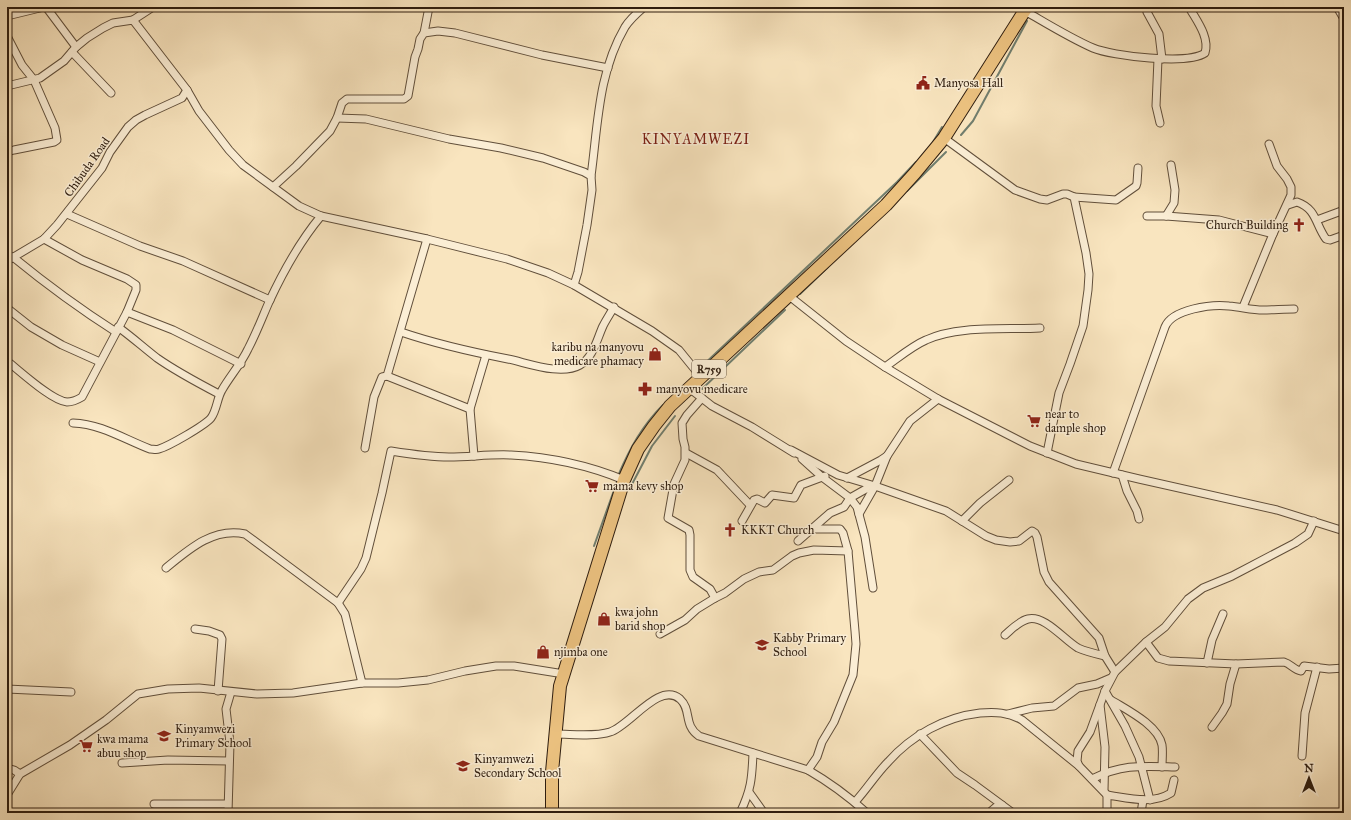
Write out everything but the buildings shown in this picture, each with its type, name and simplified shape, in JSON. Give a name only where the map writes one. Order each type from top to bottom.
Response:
[{"type":"main road","name":"R759","points":[[552,813],[552,772],[560,686],[624,480],[638,450],[670,406],[886,205],[915,173],[944,138],[1026,9]]},
{"type":"street","points":[[7,16],[45,7],[74,50],[111,93]]},
{"type":"street","points":[[7,86],[34,80],[51,71],[74,50],[103,28],[113,23],[133,20],[153,7]]},
{"type":"street","points":[[273,187],[330,131],[337,118],[342,103],[347,99],[404,99],[408,96],[415,57],[420,39],[424,33],[429,7]]},
{"type":"street","points":[[574,285],[587,225],[592,190],[591,176],[601,92],[608,68],[626,26],[644,7]]},
{"type":"street","points":[[1146,7],[1158,34],[1160,59],[1156,106],[1160,123]]},
{"type":"street","points":[[1026,9],[1093,48],[1116,54],[1160,59],[1196,57],[1205,53],[1206,48],[1204,34],[1189,7]]},
{"type":"street","points":[[1337,7],[1344,19]]},
{"type":"street","points":[[133,20],[187,90],[199,111],[229,150],[243,165],[299,206],[321,216],[427,239],[508,259],[548,273],[574,285],[614,307],[652,331],[679,350],[701,377]]},
{"type":"street","points":[[424,33],[438,31],[455,33],[542,55],[608,68]]},
{"type":"street","points":[[7,36],[22,65],[34,80],[55,128],[57,140],[7,152]]},
{"type":"street","name":"Chibuda Road","points":[[10,259],[44,239],[67,214],[102,168],[110,152],[128,127],[145,115],[182,98],[187,90]]},
{"type":"street","points":[[337,118],[366,120],[449,139],[501,148],[543,158],[584,172],[591,176]]},
{"type":"street","points":[[944,138],[1015,190],[1040,199],[1047,200],[1067,194],[1074,197],[1116,200],[1136,186],[1138,168]]},
{"type":"street","points":[[1243,307],[1291,195],[1291,187],[1277,166],[1269,144]]},
{"type":"street","points":[[1166,216],[1174,204],[1175,190],[1171,165]]},
{"type":"street","points":[[1047,453],[1059,393],[1082,326],[1088,290],[1086,253],[1074,197]]},
{"type":"street","points":[[1288,205],[1296,202],[1310,211],[1317,220],[1326,239],[1330,240],[1344,235]]},
{"type":"street","points":[[1317,220],[1344,210]]},
{"type":"street","points":[[67,214],[140,246],[183,261],[270,300]]},
{"type":"street","points":[[73,422],[82,423],[108,431],[154,450],[185,435],[205,423],[214,412],[219,394],[241,364],[250,347],[270,300],[286,270],[321,216]]},
{"type":"street","points":[[1147,216],[1219,220],[1273,234]]},
{"type":"street","points":[[7,361],[59,400],[67,402],[75,401],[82,396],[127,312],[136,290],[134,283],[82,260],[44,239]]},
{"type":"street","points":[[387,376],[427,239]]},
{"type":"street","points":[[10,259],[55,291],[134,338],[178,372],[219,394]]},
{"type":"street","points":[[788,295],[846,342],[885,367],[938,399],[1030,446],[1076,464],[1277,510],[1344,531]]},
{"type":"street","points":[[1113,473],[1168,321],[1174,316],[1191,309],[1225,305],[1262,310],[1294,309]]},
{"type":"street","points":[[401,332],[430,342],[486,355],[551,368],[567,369],[574,368],[586,361],[603,325],[614,307]]},
{"type":"street","points":[[7,308],[31,327],[62,345],[100,362]]},
{"type":"street","points":[[127,312],[173,330],[241,364]]},
{"type":"street","points":[[885,367],[926,340],[946,333],[972,330],[1040,328]]},
{"type":"street","points":[[474,456],[470,409],[486,355]]},
{"type":"street","points":[[365,448],[374,398],[382,377],[387,376],[470,409]]},
{"type":"street","points":[[689,388],[712,406],[838,475],[946,511],[986,536],[1003,541],[1019,541],[1032,531],[1035,532],[1044,572],[1049,582],[1099,638],[1113,675],[1105,691],[1090,732],[1078,751],[1077,761],[1079,766]]},
{"type":"street","points":[[702,398],[682,423],[686,453],[685,460],[674,484],[668,518],[689,530],[690,570],[693,577],[710,589],[715,598]]},
{"type":"street","points":[[859,514],[887,456],[910,421],[938,399]]},
{"type":"street","points":[[791,450],[822,477],[850,498],[857,507],[865,537],[873,588]]},
{"type":"street","points":[[338,602],[361,569],[366,558],[391,451],[420,456],[449,457],[510,455],[557,461],[592,469],[624,480]]},
{"type":"street","points":[[686,453],[717,470],[750,505]]},
{"type":"street","points":[[847,478],[887,456]]},
{"type":"street","points":[[742,521],[754,500],[757,499],[765,503],[772,495],[794,498],[801,485],[804,483],[810,483],[822,477],[838,475]]},
{"type":"street","points":[[1122,475],[1127,491],[1137,511],[1139,520]]},
{"type":"street","points":[[962,521],[980,503],[1009,480]]},
{"type":"street","points":[[798,541],[830,513],[844,507],[850,498],[872,486]]},
{"type":"street","points":[[1008,714],[1032,708],[1054,706],[1078,688],[1097,684],[1113,675],[1146,642],[1165,627],[1188,599],[1203,588],[1232,576],[1295,543],[1308,534],[1314,521]]},
{"type":"street","points":[[808,770],[817,757],[822,742],[834,722],[853,675],[856,644],[848,551],[843,533],[840,529],[813,529]]},
{"type":"street","points":[[166,568],[188,550],[208,538],[225,532],[245,534],[338,602],[345,614],[362,683]]},
{"type":"street","points":[[660,634],[685,620],[697,609],[725,594],[737,584],[752,575],[759,572],[773,570],[792,556],[814,550],[848,551]]},
{"type":"street","points":[[1207,663],[1212,640],[1223,614]]},
{"type":"street","points":[[1005,635],[1022,621],[1030,618],[1038,618],[1077,647],[1090,653],[1105,656]]},
{"type":"street","points":[[195,628],[220,635],[222,639],[218,691]]},
{"type":"street","points":[[1146,642],[1158,658],[1162,660],[1236,664],[1284,662],[1288,663],[1295,669],[1301,670],[1304,666],[1329,669],[1344,668]]},
{"type":"street","points":[[1212,726],[1227,704],[1230,684],[1236,664]]},
{"type":"street","points":[[7,795],[20,774],[70,745],[106,720],[138,694],[199,688],[257,694],[293,693],[362,683],[428,680],[465,671],[496,666],[514,666],[564,674]]},
{"type":"street","points":[[1302,756],[1305,713],[1317,667]]},
{"type":"street","points":[[7,689],[72,692]]},
{"type":"street","points":[[1105,691],[1125,726],[1142,766],[1146,800],[1141,813]]},
{"type":"street","points":[[228,813],[229,730],[226,709],[231,692]]},
{"type":"street","points":[[555,734],[609,733],[618,730],[658,697],[674,696],[685,706],[689,725],[693,732],[699,736],[808,770],[822,778],[855,802],[867,813]]},
{"type":"street","points":[[1110,700],[1129,711],[1156,732],[1162,744],[1162,767]]},
{"type":"street","points":[[1100,704],[1105,747],[1104,773],[1108,813]]},
{"type":"street","points":[[855,802],[888,761],[920,734],[937,724],[969,714],[993,712],[1008,714],[1022,720],[1079,766],[1106,793],[1146,800],[1166,796],[1171,793],[1174,780]]},
{"type":"street","points":[[920,734],[957,774],[1012,813]]},
{"type":"street","points":[[740,813],[749,792],[752,780],[753,753]]},
{"type":"street","points":[[122,763],[168,760],[229,761]]},
{"type":"street","points":[[1092,779],[1104,773],[1123,767],[1175,767]]},
{"type":"street","points":[[7,768],[20,774]]},
{"type":"street","points":[[749,792],[762,812]]},
{"type":"street","points":[[154,804],[227,804]]},
{"type":"street","points":[[989,813],[996,807],[1002,805]]},
{"type":"waterway","points":[[961,135],[973,121],[1027,21]]},
{"type":"waterway","points":[[933,142],[942,127]]},
{"type":"waterway","points":[[907,191],[946,152]]},
{"type":"waterway","points":[[699,369],[897,182],[916,162]]},
{"type":"waterway","points":[[800,294],[828,267]]},
{"type":"waterway","points":[[702,389],[785,310]]},
{"type":"waterway","points":[[676,392],[681,388]]},
{"type":"waterway","points":[[618,476],[637,438],[663,405]]},
{"type":"waterway","points":[[629,490],[652,446],[675,416]]},
{"type":"waterway","points":[[594,546],[617,482]]},
{"type":"place","name":"Manyosa Hall","points":[[923,83]]},
{"type":"place","name":"Church Building","points":[[1299,225]]},
{"type":"place","name":"karibu na manyovu medicare phamacy","points":[[655,354]]},
{"type":"place","name":"manyovu medicare","points":[[645,389]]},
{"type":"place","name":"near to dample shop","points":[[1034,421]]},
{"type":"place","name":"mama kevy shop","points":[[592,486]]},
{"type":"place","name":"KKKT Church","points":[[730,530]]},
{"type":"place","name":"kwa john barid shop","points":[[604,619]]},
{"type":"place","name":"Kabby Primary School","points":[[762,645]]},
{"type":"place","name":"njimba one","points":[[543,652]]},
{"type":"place","name":"Kinyamwezi Primary School","points":[[164,736]]},
{"type":"place","name":"kwa mama abuu shop","points":[[86,746]]},
{"type":"place","name":"Kinyamwezi Secondary School","points":[[463,766]]},
{"type":"district","name":"KINYAMWEZI","points":[[696,139]]}]
